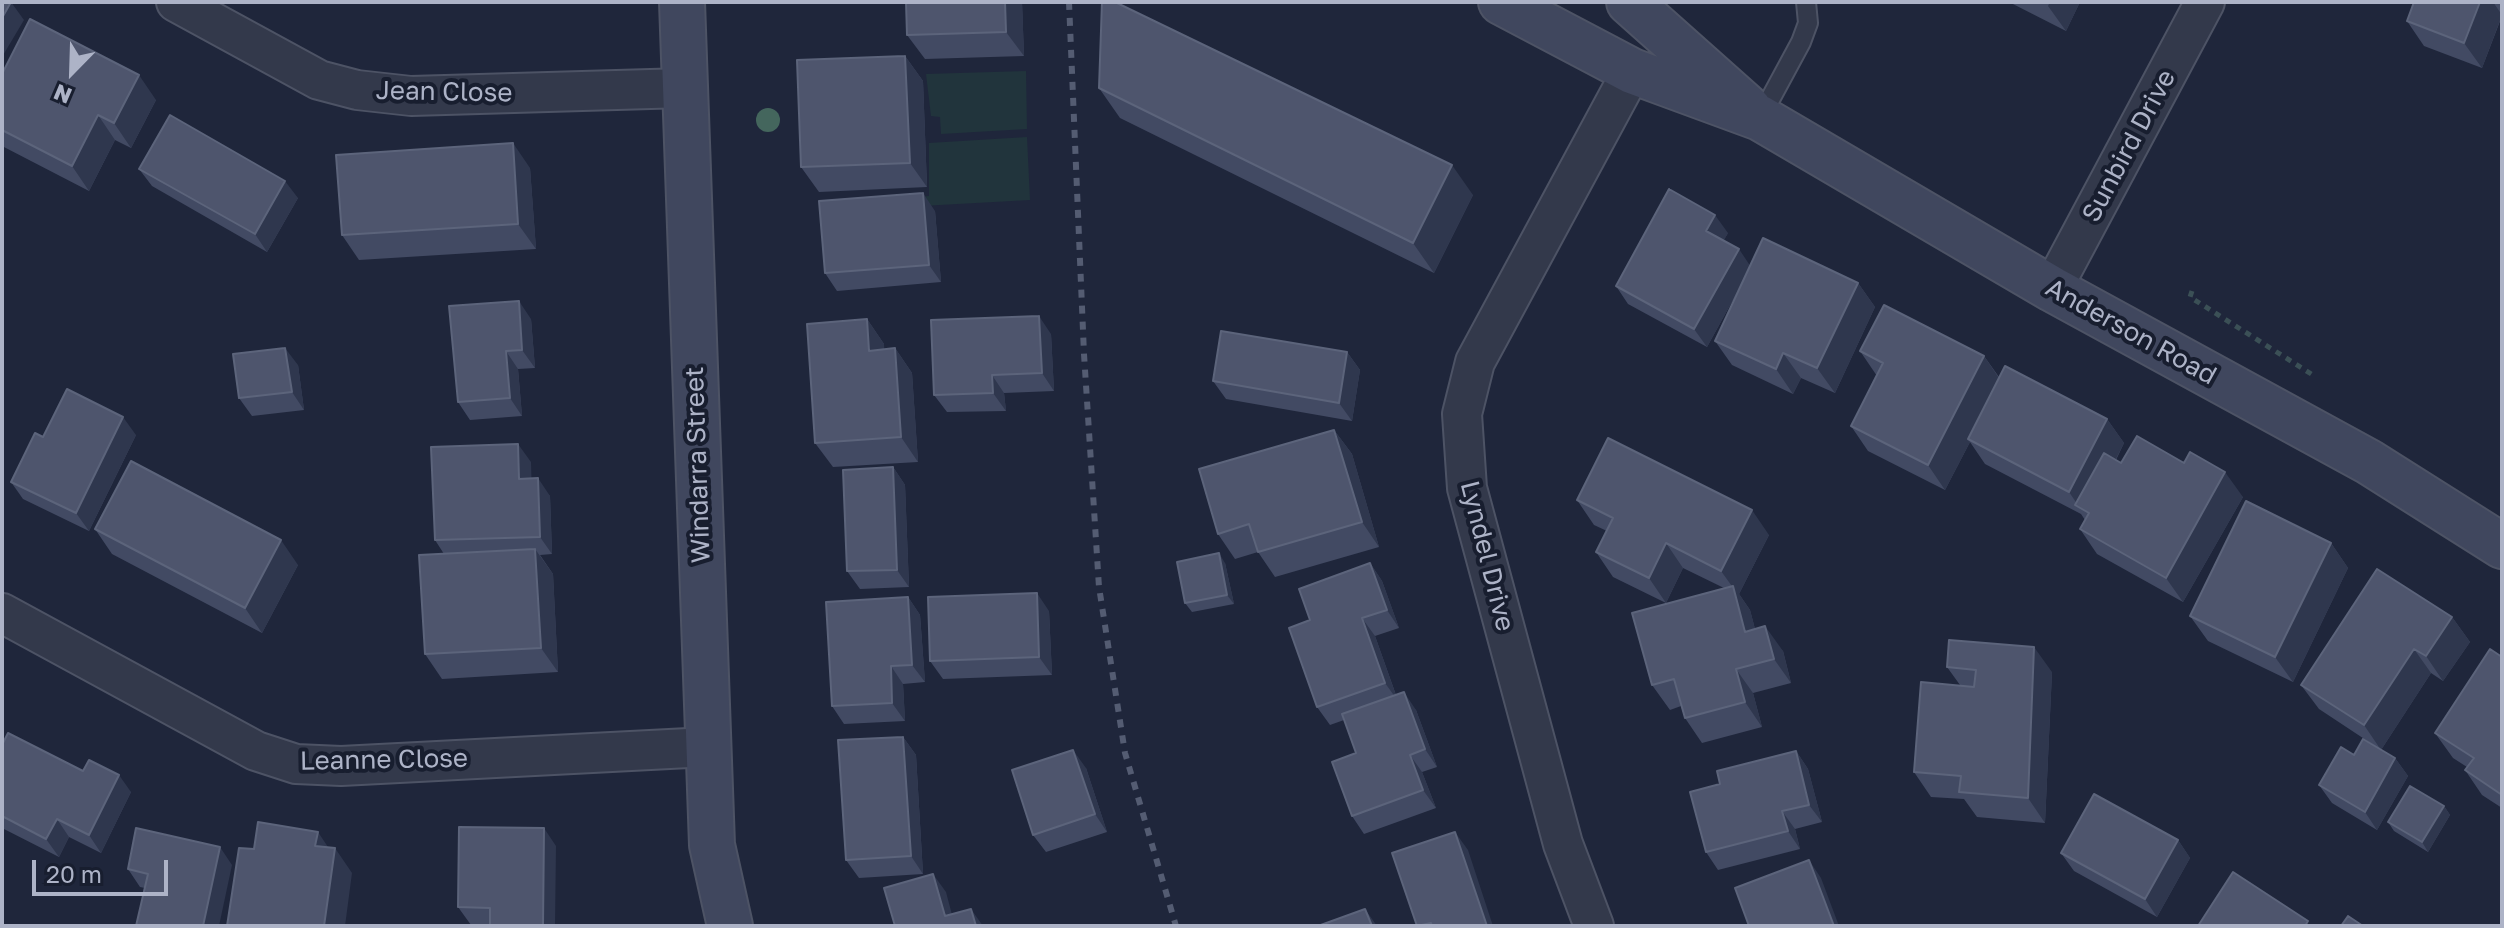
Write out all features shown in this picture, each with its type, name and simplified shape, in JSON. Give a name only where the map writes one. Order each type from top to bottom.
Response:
[{"type":"street","name":"Jean Close","points":[[176,2],[319,80],[357,90],[411,96],[685,88]]},
{"type":"street","name":"Windarra Street","points":[[682,2],[712,845],[730,926]]},
{"type":"street","name":"Anderson Road","points":[[1501,2],[1632,71],[1760,118],[2052,289],[2369,462],[2502,546]]},
{"type":"street","name":"Sunbird Drive","points":[[2052,289],[2205,2]]},
{"type":"street","name":"Anderson Road","points":[[1643,13],[1760,118]]},
{"type":"street","points":[[1632,71],[1643,13]]},
{"type":"street","name":"Lyndel Drive","points":[[1594,926],[1563,844],[1467,488],[1462,414],[1475,362],[1632,71]]},
{"type":"street","name":"Leanne Close","points":[[2,613],[256,751],[296,764],[341,766],[708,747]]},
{"type":"lane","points":[[1760,118],[1801,42],[1808,23],[1806,2]]},
{"type":"shaded area","points":[[1026,71],[1027,129],[941,134],[940,117],[931,116],[926,74]]},
{"type":"shaded area","points":[[1027,137],[1030,200],[849,210],[848,205],[929,196],[929,143]]},
{"type":"building","points":[[2,2],[11,2],[2,18]]},
{"type":"building","points":[[906,2],[1005,2],[1006,32],[907,35]]},
{"type":"building","points":[[1102,2],[1115,2],[1452,165],[1413,243],[1099,88]]},
{"type":"building","points":[[2414,2],[2480,2],[2464,43],[2407,21]]},
{"type":"building","points":[[30,19],[139,75],[114,123],[98,115],[72,166],[2,130],[2,74]]},
{"type":"building","points":[[905,56],[910,163],[801,167],[797,60]]},
{"type":"building","points":[[170,115],[285,181],[255,234],[139,169]]},
{"type":"building","points":[[513,143],[518,224],[342,235],[336,155]]},
{"type":"building","points":[[1669,189],[1715,215],[1706,231],[1739,249],[1694,329],[1616,286]]},
{"type":"building","points":[[923,193],[929,265],[825,273],[819,201]]},
{"type":"building","points":[[1763,238],[1858,283],[1817,368],[1783,353],[1776,369],[1715,341]]},
{"type":"building","points":[[519,301],[522,350],[506,351],[510,398],[458,402],[449,306]]},
{"type":"building","points":[[1884,305],[1984,356],[1928,465],[1851,426],[1883,363],[1860,351]]},
{"type":"building","points":[[1039,316],[1042,373],[992,375],[993,393],[934,395],[931,320]]},
{"type":"building","points":[[867,319],[869,351],[895,348],[901,437],[815,443],[807,324]]},
{"type":"building","points":[[1221,331],[1347,352],[1339,403],[1213,381]]},
{"type":"building","points":[[285,348],[292,392],[239,398],[233,354]]},
{"type":"building","points":[[2005,366],[2107,419],[2069,492],[1968,439]]},
{"type":"building","points":[[67,389],[123,417],[76,513],[11,482],[35,433],[43,437]]},
{"type":"building","points":[[1334,430],[1362,522],[1258,552],[1249,524],[1218,534],[1199,469]]},
{"type":"building","points":[[2137,436],[2184,463],[2190,452],[2225,472],[2166,578],[2080,529],[2089,513],[2075,505],[2104,453],[2121,463]]},
{"type":"building","points":[[1608,438],[1752,510],[1721,571],[1666,543],[1649,578],[1596,552],[1613,518],[1577,500]]},
{"type":"building","points":[[518,444],[519,479],[538,478],[540,537],[435,540],[431,447]]},
{"type":"building","points":[[131,461],[281,540],[245,608],[95,529]]},
{"type":"building","points":[[893,467],[897,570],[847,571],[843,470]]},
{"type":"building","points":[[2246,501],[2331,543],[2275,657],[2190,616]]},
{"type":"building","points":[[535,549],[541,648],[425,654],[419,555]]},
{"type":"building","points":[[1219,553],[1227,595],[1185,603],[1177,562]]},
{"type":"building","points":[[1370,563],[1387,610],[1362,618],[1385,683],[1317,707],[1289,628],[1310,620],[1299,589]]},
{"type":"building","points":[[2377,569],[2452,617],[2426,656],[2414,649],[2364,725],[2301,685]]},
{"type":"building","points":[[1733,586],[1745,632],[1765,626],[1774,659],[1736,669],[1745,702],[1685,718],[1674,679],[1652,685],[1632,613]]},
{"type":"building","points":[[1037,593],[1039,657],[930,661],[928,597]]},
{"type":"building","points":[[908,597],[912,665],[891,666],[892,703],[832,706],[826,602]]},
{"type":"building","points":[[1949,640],[2034,647],[2028,798],[1959,792],[1961,776],[1914,772],[1921,682],[1974,687],[1976,670],[1947,667]]},
{"type":"building","points":[[2490,649],[2502,657],[2502,795],[2465,770],[2474,758],[2435,733]]},
{"type":"building","points":[[1404,692],[1425,749],[1410,755],[1423,790],[1352,816],[1332,762],[1356,753],[1342,714]]},
{"type":"building","points":[[8,733],[83,771],[89,760],[119,775],[89,835],[57,819],[46,839],[2,816],[2,745]]},
{"type":"building","points":[[903,737],[911,856],[846,860],[838,740]]},
{"type":"building","points":[[2363,739],[2395,758],[2365,812],[2319,785],[2341,747],[2354,755]]},
{"type":"building","points":[[1073,750],[1095,814],[1033,835],[1012,770]]},
{"type":"building","points":[[1796,751],[1809,805],[1782,811],[1788,831],[1706,852],[1690,792],[1720,784],[1717,771]]},
{"type":"building","points":[[2410,786],[2444,806],[2422,842],[2388,822]]},
{"type":"building","points":[[2094,794],[2178,840],[2145,899],[2061,853]]},
{"type":"building","points":[[258,822],[318,832],[315,846],[335,848],[324,926],[227,926],[239,848],[254,849]]},
{"type":"building","points":[[459,827],[544,828],[543,926],[490,926],[490,908],[458,907]]},
{"type":"building","points":[[136,828],[220,847],[203,926],[136,926],[148,874],[128,869]]},
{"type":"building","points":[[1455,832],[1487,926],[1432,926],[1431,923],[1417,926],[1392,853]]},
{"type":"building","points":[[1809,860],[1834,926],[1749,926],[1735,888]]},
{"type":"building","points":[[2233,872],[2308,921],[2305,926],[2198,926]]},
{"type":"building","points":[[933,874],[945,916],[971,909],[976,926],[895,926],[884,888]]},
{"type":"building","points":[[1365,909],[1372,926],[1318,926]]},
{"type":"building","points":[[2348,916],[2363,926],[2341,926]]},
{"type":"railway","points":[[1069,2],[1084,354],[1099,587],[1125,753],[1176,926]]}]
